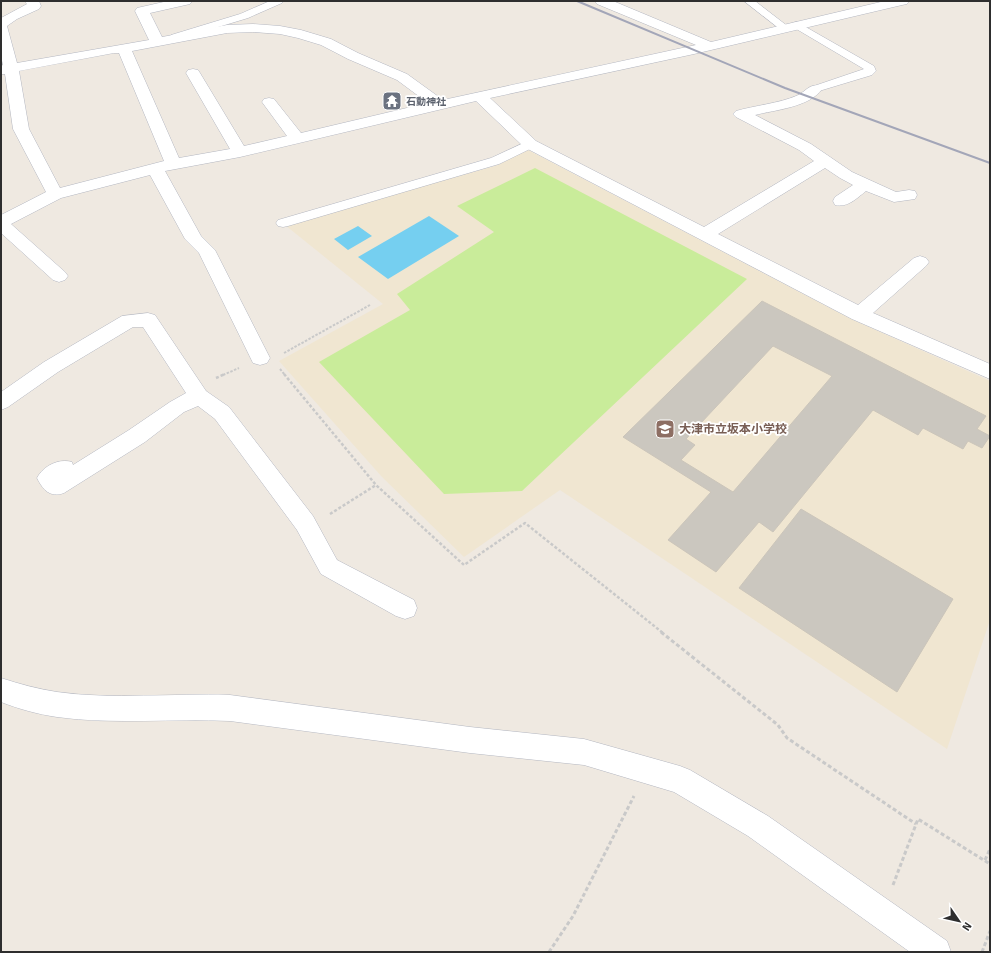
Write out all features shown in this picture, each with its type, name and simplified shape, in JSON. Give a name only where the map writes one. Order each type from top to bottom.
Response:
[{"type":"street","points":[[32,1],[34,6],[7,16],[1,26],[6,69],[21,129],[55,194]]},
{"type":"street","points":[[160,41],[142,11],[186,1]]},
{"type":"street","points":[[602,1],[709,46]]},
{"type":"street","points":[[59,276],[1,223],[55,194],[155,168],[240,152],[479,96],[709,46],[902,1]]},
{"type":"street","points":[[6,69],[114,49],[124,49],[227,29],[262,28],[301,34],[326,42],[353,56],[402,77],[440,105]]},
{"type":"street","points":[[124,49],[173,164]]},
{"type":"street","points":[[194,73],[240,152]]},
{"type":"street","points":[[815,89],[802,99],[741,114],[805,147],[846,175],[894,198],[909,195]]},
{"type":"street","points":[[479,96],[530,144],[859,314],[990,372]]},
{"type":"street","points":[[269,102],[297,138]]},
{"type":"street","points":[[705,234],[825,161]]},
{"type":"street","points":[[155,168],[194,240],[206,250],[260,358]]},
{"type":"street","points":[[842,201],[865,184]]},
{"type":"street","points":[[859,314],[888,291],[920,262]]},
{"type":"street","points":[[1,402],[51,367],[129,321],[148,320],[199,396],[222,413],[308,528],[329,567],[405,608]]},
{"type":"street","points":[[64,468],[48,478],[56,487],[137,436],[177,407],[199,396]]},
{"type":"street","points":[[1,690],[44,703],[101,708],[204,706],[230,708],[470,740],[584,752],[680,780],[758,826],[936,952]]},
{"type":"lane","points":[[160,41],[244,16],[264,3],[278,1]]},
{"type":"lane","points":[[749,1],[791,27],[870,68],[868,73],[815,89]]},
{"type":"lane","points":[[283,223],[496,161],[530,144]]},
{"type":"path","points":[[277,366],[376,485],[464,565],[525,523],[778,725],[788,738],[916,824]]},
{"type":"path","points":[[308,528],[376,485]]},
{"type":"path","points":[[549,952],[573,916],[646,770]]},
{"type":"path","points":[[882,914],[918,819],[990,864]]},
{"type":"path","points":[[985,860],[990,849]]},
{"type":"path","points":[[982,952],[990,931]]},
{"type":"shaded area","name":"大津市立坂本小学校","points":[[528,150],[851,319],[990,381],[990,620],[947,749],[560,490],[464,557],[382,477],[279,361],[383,304],[285,225],[495,166]]},
{"type":"green space","points":[[535,168],[747,279],[522,491],[444,494],[319,362],[410,310],[397,294],[494,232],[457,206]]},
{"type":"water","points":[[429,216],[459,236],[388,279],[358,257]]},
{"type":"water","points":[[358,226],[372,236],[348,250],[334,239]]},
{"type":"building","points":[[762,301],[986,416],[977,429],[990,436],[982,448],[968,441],[963,449],[923,428],[918,435],[873,410],[773,532],[759,522],[716,572],[668,540],[711,492],[623,437]],"holes":[[[773,346],[832,376],[733,492],[681,460],[695,445],[686,439]]]},
{"type":"building","points":[[801,509],[953,599],[897,692],[739,588]]},
{"type":"railway","points":[[577,1],[785,88],[990,163]]},
{"type":"place","name":"石動神社","points":[[392,101]]},
{"type":"place","name":"大津市立坂本小学校","points":[[665,429]]}]
